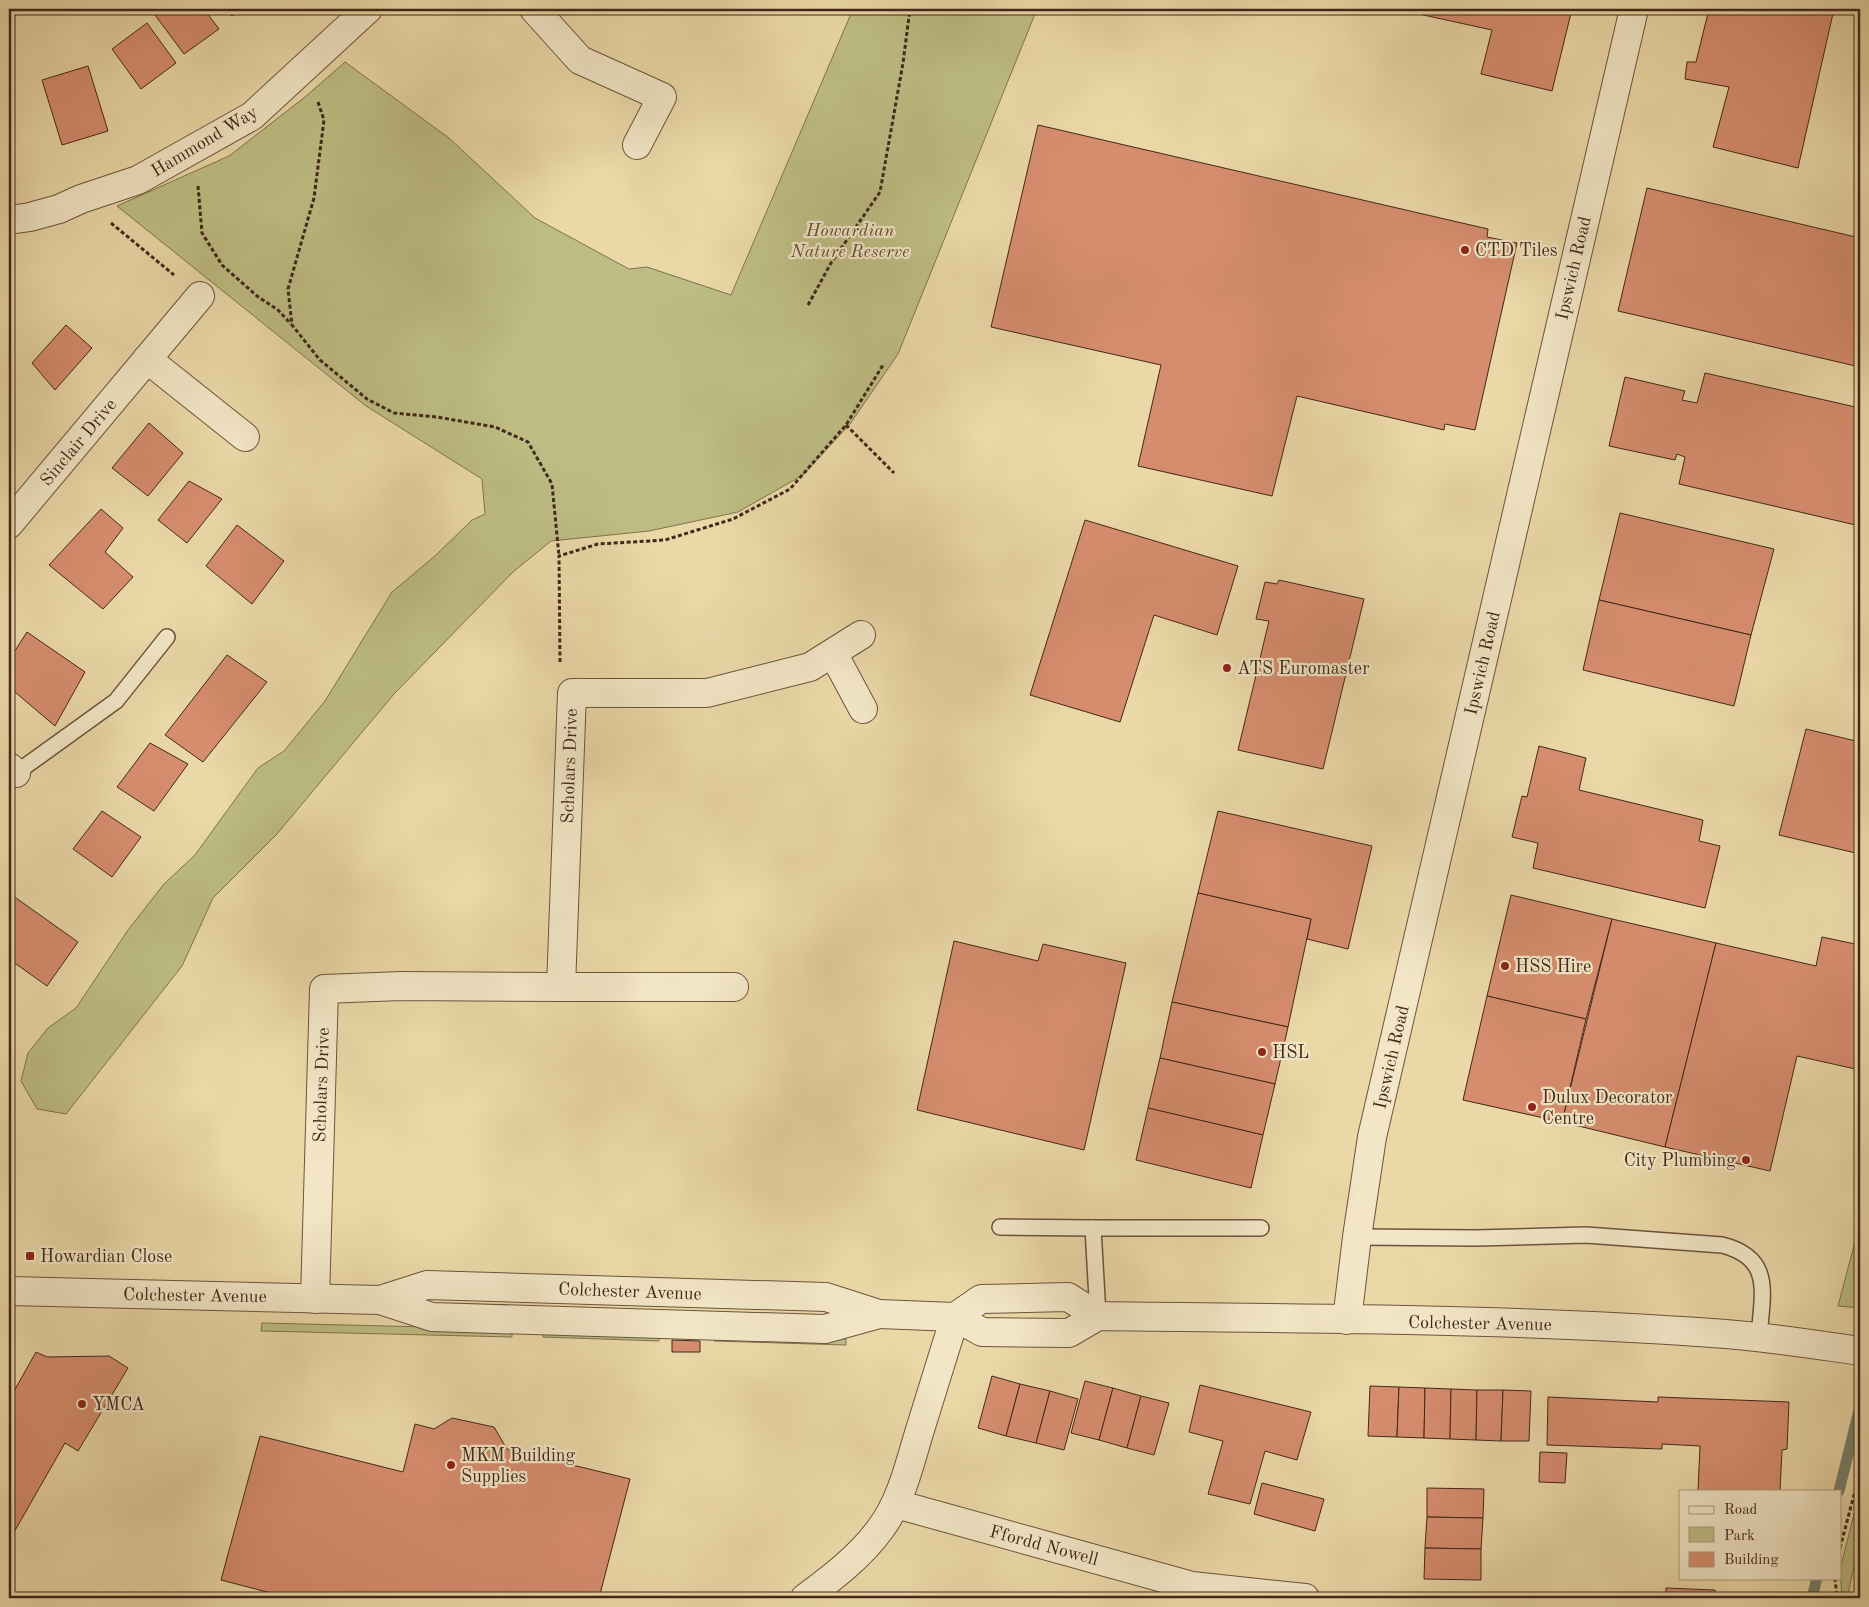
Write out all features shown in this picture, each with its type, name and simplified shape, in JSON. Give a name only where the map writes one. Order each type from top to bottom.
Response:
[{"type":"street","name":"Hammond Way","points":[[9,220],[30,217],[59,209],[81,199],[138,180],[252,116],[368,9]]},
{"type":"street","points":[[534,9],[580,60],[662,97],[637,145]]},
{"type":"street","name":"Ipswich Road","points":[[1347,1320],[1372,1137],[1634,9]]},
{"type":"street","name":"Sinclair Drive","points":[[9,524],[200,296]]},
{"type":"street","points":[[147,359],[245,437]]},
{"type":"street","name":"Scholars Drive","points":[[561,987],[572,693],[707,693],[810,667],[861,635]]},
{"type":"street","points":[[833,653],[863,709]]},
{"type":"street","name":"Scholars Drive","points":[[315,1299],[324,989],[401,986],[734,987]]},
{"type":"street","name":"Colchester Avenue","points":[[9,1291],[380,1300],[432,1317],[825,1329],[879,1314],[955,1317],[982,1332],[1069,1333],[1098,1316],[1551,1324],[1760,1337],[1860,1351]]},
{"type":"street","points":[[805,1598],[833,1576],[862,1549],[881,1529],[896,1504],[955,1317],[981,1299],[1068,1296],[1098,1316]]},
{"type":"street","name":"Ffordd Nowell","points":[[896,1504],[1190,1592],[1305,1598]]},
{"type":"lane","points":[[12,770],[116,701],[167,638]]},
{"type":"lane","points":[[1000,1227],[1261,1228]]},
{"type":"lane","points":[[1093,1228],[1098,1316]]},
{"type":"lane","points":[[1357,1237],[1476,1238],[1586,1235],[1722,1245],[1737,1249],[1759,1269],[1762,1283],[1760,1337]]},
{"type":"path","points":[[808,304],[831,263],[880,192],[903,63],[910,9]]},
{"type":"path","points":[[292,325],[288,289],[314,198],[324,120],[306,66]]},
{"type":"path","points":[[188,151],[199,190],[202,232],[222,265],[257,296],[278,310],[320,360],[367,400],[394,414],[437,417],[496,427],[528,442],[552,484],[559,556],[560,665],[572,693]]},
{"type":"path","points":[[81,199],[200,296]]},
{"type":"path","points":[[559,556],[598,544],[665,540],[733,519],[790,489],[846,425],[882,365]]},
{"type":"path","points":[[846,425],[894,473]]},
{"type":"path","points":[[1842,1540],[1860,1472]]},
{"type":"path","points":[[1835,1580],[1837,1598]]},
{"type":"green space","name":"Howardian Nature Reserve","points":[[853,9],[1037,9],[898,354],[850,424],[803,475],[738,512],[649,531],[551,541],[513,572],[394,694],[277,834],[213,898],[182,966],[66,1114],[37,1109],[21,1081],[28,1053],[48,1028],[76,1008],[128,930],[164,884],[195,855],[258,768],[284,751],[325,701],[392,592],[436,555],[472,520],[485,514],[482,479],[366,406],[117,206],[229,156],[305,97],[345,62],[449,138],[535,218],[629,269],[647,267],[731,295]]},
{"type":"green space","points":[[1860,1223],[1860,1308],[1838,1306]]},
{"type":"green space","points":[[262,1323],[512,1329],[512,1337],[261,1331]]},
{"type":"green space","points":[[542,1331],[659,1333],[659,1341],[543,1337]]},
{"type":"green space","points":[[714,1335],[846,1339],[846,1345],[714,1341]]},
{"type":"green space","points":[[1860,1490],[1860,1539],[1847,1598],[1842,1598],[1842,1562]]},
{"type":"building","points":[[163,9],[204,9],[219,29],[184,54],[155,15]]},
{"type":"building","points":[[226,9],[240,9],[232,16]]},
{"type":"building","points":[[1396,9],[1572,9],[1552,91],[1481,74],[1492,30]]},
{"type":"building","points":[[1709,9],[1834,9],[1798,168],[1713,147],[1729,87],[1685,79],[1687,62],[1696,62]]},
{"type":"building","points":[[147,23],[176,63],[141,89],[112,49]]},
{"type":"building","points":[[88,66],[108,131],[62,145],[42,80]]},
{"type":"building","points":[[1038,125],[1488,229],[1487,237],[1517,243],[1475,430],[1445,424],[1444,430],[1297,396],[1272,496],[1138,466],[1161,365],[991,327]]},
{"type":"building","points":[[1647,188],[1860,238],[1860,367],[1618,311]]},
{"type":"building","points":[[66,325],[92,348],[55,390],[32,363]]},
{"type":"building","points":[[1705,373],[1860,408],[1860,526],[1679,484],[1685,457],[1677,454],[1675,460],[1609,446],[1625,377],[1685,391],[1682,400],[1697,403]]},
{"type":"building","points":[[149,423],[183,453],[148,496],[112,468]]},
{"type":"building","points":[[189,481],[222,499],[187,543],[158,520]]},
{"type":"building","points":[[101,509],[123,528],[105,552],[133,577],[103,609],[49,565]]},
{"type":"building","points":[[1620,513],[1774,549],[1751,635],[1599,600]]},
{"type":"building","points":[[1085,520],[1238,566],[1217,635],[1154,615],[1120,722],[1030,695]]},
{"type":"building","points":[[237,525],[284,561],[252,604],[206,566]]},
{"type":"building","points":[[1279,580],[1364,599],[1323,769],[1238,750],[1269,621],[1256,619],[1265,582],[1277,584]]},
{"type":"building","points":[[1599,600],[1751,635],[1734,706],[1583,670]]},
{"type":"building","points":[[27,632],[85,672],[55,726],[9,687],[9,660]]},
{"type":"building","points":[[227,655],[267,682],[203,762],[165,735]]},
{"type":"building","points":[[1806,729],[1860,742],[1860,854],[1779,835]]},
{"type":"building","points":[[150,743],[188,764],[154,811],[117,787]]},
{"type":"building","points":[[1539,746],[1586,758],[1579,790],[1703,820],[1699,841],[1720,846],[1705,908],[1533,868],[1538,843],[1512,837],[1522,796],[1527,797]]},
{"type":"building","points":[[102,811],[141,837],[112,877],[73,849]]},
{"type":"building","points":[[1218,811],[1372,846],[1348,949],[1307,939],[1311,919],[1198,893]]},
{"type":"building","points":[[9,893],[78,942],[47,986],[9,959]]},
{"type":"building","points":[[1198,893],[1311,919],[1288,1027],[1172,1002]]},
{"type":"building","points":[[1511,895],[1612,919],[1586,1019],[1487,996]]},
{"type":"building","points":[[1612,919],[1716,943],[1665,1147],[1562,1122]]},
{"type":"building","points":[[1822,937],[1860,945],[1860,1070],[1797,1056],[1770,1171],[1665,1147],[1716,943],[1816,966]]},
{"type":"building","points":[[954,941],[1038,961],[1043,944],[1126,963],[1084,1150],[917,1110]]},
{"type":"building","points":[[1487,996],[1586,1019],[1562,1122],[1463,1100]]},
{"type":"building","points":[[1172,1002],[1288,1027],[1275,1084],[1160,1058]]},
{"type":"building","points":[[1160,1058],[1275,1084],[1263,1135],[1148,1108]]},
{"type":"building","points":[[1148,1108],[1263,1135],[1251,1188],[1136,1160]]},
{"type":"building","points":[[672,1340],[700,1341],[700,1352],[672,1352]]},
{"type":"building","points":[[36,1352],[47,1357],[109,1356],[128,1368],[78,1451],[65,1443],[9,1541],[9,1400]]},
{"type":"building","points":[[992,1376],[1020,1384],[1006,1436],[978,1428]]},
{"type":"building","points":[[1085,1381],[1113,1388],[1099,1440],[1071,1433]]},
{"type":"building","points":[[1020,1384],[1050,1391],[1036,1443],[1006,1436]]},
{"type":"building","points":[[1200,1385],[1311,1412],[1297,1460],[1265,1451],[1250,1504],[1208,1494],[1223,1441],[1189,1432]]},
{"type":"building","points":[[1370,1386],[1399,1387],[1397,1437],[1368,1436]]},
{"type":"building","points":[[1399,1387],[1425,1388],[1424,1438],[1397,1437]]},
{"type":"building","points":[[1113,1388],[1141,1396],[1127,1448],[1099,1440]]},
{"type":"building","points":[[1425,1388],[1451,1389],[1450,1439],[1424,1438]]},
{"type":"building","points":[[1451,1389],[1477,1390],[1476,1440],[1450,1439]]},
{"type":"building","points":[[1477,1390],[1503,1390],[1501,1441],[1476,1440]]},
{"type":"building","points":[[1503,1390],[1531,1391],[1529,1441],[1501,1441]]},
{"type":"building","points":[[1050,1391],[1078,1399],[1064,1450],[1036,1443]]},
{"type":"building","points":[[1141,1396],[1169,1403],[1154,1455],[1127,1448]]},
{"type":"building","points":[[1548,1397],[1658,1402],[1658,1397],[1789,1402],[1787,1449],[1782,1450],[1780,1490],[1698,1490],[1700,1446],[1662,1444],[1662,1449],[1547,1445]]},
{"type":"building","points":[[452,1418],[494,1427],[507,1449],[630,1479],[599,1598],[290,1598],[221,1580],[260,1436],[403,1472],[415,1424],[434,1429]]},
{"type":"building","points":[[1540,1452],[1567,1453],[1565,1483],[1539,1482]]},
{"type":"building","points":[[1262,1483],[1324,1499],[1315,1531],[1254,1514]]},
{"type":"building","points":[[1427,1488],[1484,1489],[1483,1518],[1427,1517]]},
{"type":"building","points":[[1427,1517],[1483,1518],[1481,1549],[1425,1548]]},
{"type":"building","points":[[1425,1548],[1481,1549],[1481,1580],[1424,1579]]},
{"type":"building","points":[[1666,1588],[1715,1590],[1715,1598],[1666,1598]]},
{"type":"waterway","points":[[1839,1490],[1860,1406]]},
{"type":"waterway","points":[[1812,1598],[1816,1580]]},
{"type":"place","name":"CTD Tiles","points":[[1465,250]]},
{"type":"place","name":"ATS Euromaster","points":[[1227,668]]},
{"type":"place","name":"HSS Hire","points":[[1505,966]]},
{"type":"place","name":"HSL","points":[[1262,1052]]},
{"type":"place","name":"Dulux Decorator Centre","points":[[1532,1107]]},
{"type":"place","name":"City Plumbing","points":[[1746,1160]]},
{"type":"place","name":"Howardian Close","points":[[30,1256]]},
{"type":"place","name":"YMCA","points":[[82,1404]]},
{"type":"place","name":"MKM Building Supplies","points":[[451,1465]]}]
